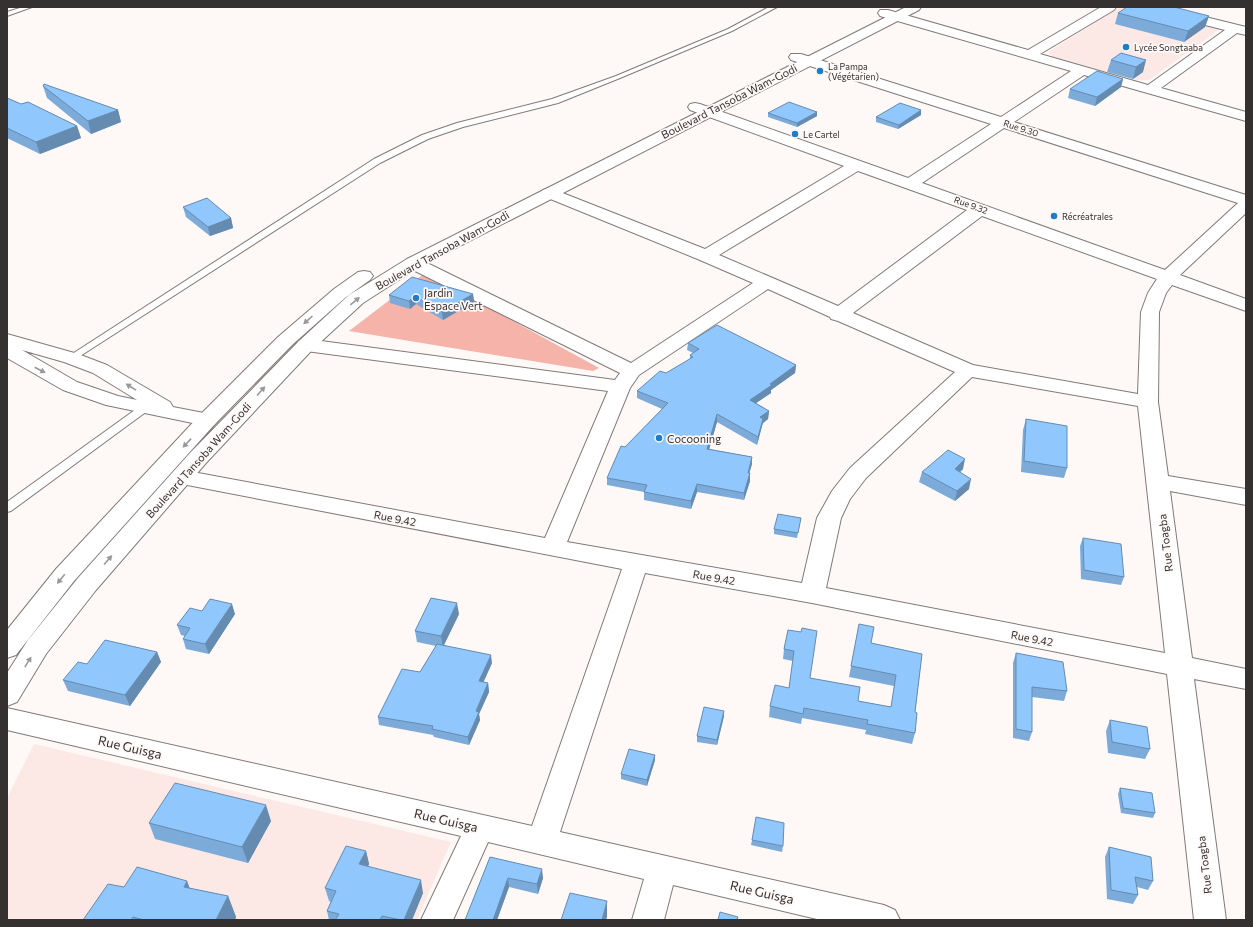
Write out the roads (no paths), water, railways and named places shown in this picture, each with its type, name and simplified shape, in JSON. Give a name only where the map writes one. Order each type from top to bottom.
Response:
[{"type":"street","name":"Boulevard Tansoba Wam-Godi","points":[[7,648],[65,575],[207,420],[285,341],[340,293],[368,274],[534,187],[702,109],[892,12],[915,7]]},
{"type":"street","points":[[1029,55],[1110,7]]},
{"type":"street","points":[[1150,7],[1182,10],[1241,30]]},
{"type":"street","points":[[892,12],[1029,55],[1246,117]]},
{"type":"street","points":[[1150,90],[1241,30]]},
{"type":"street","name":"Rue 9.30","points":[[802,59],[1246,200]]},
{"type":"street","points":[[910,184],[1082,70]]},
{"type":"street","name":"Boulevard Tansoba Wam-Godi","points":[[7,695],[37,647],[64,613],[182,477],[306,344],[356,299],[413,263],[549,193],[702,109]]},
{"type":"street","name":"Rue 9.32","points":[[702,109],[1246,304]]},
{"type":"street","points":[[706,256],[856,164]]},
{"type":"street","points":[[549,193],[706,256],[838,315],[968,370],[1148,402]]},
{"type":"street","name":"Rue Toagba","points":[[1210,920],[1148,402],[1150,312],[1157,292],[1168,277],[1246,204]]},
{"type":"street","points":[[838,315],[980,209]]},
{"type":"street","points":[[413,263],[626,379]]},
{"type":"street","points":[[553,548],[626,379],[765,283]]},
{"type":"street","points":[[7,340],[71,358],[100,369],[148,405]]},
{"type":"street","points":[[306,344],[626,379]]},
{"type":"street","points":[[7,350],[70,386],[113,401],[148,405],[177,414],[207,420]]},
{"type":"street","points":[[812,594],[829,518],[840,496],[858,473],[968,370]]},
{"type":"street","name":"Rue 9.42","points":[[182,477],[553,548],[812,594],[1246,679]]},
{"type":"street","points":[[1158,482],[1246,497]]},
{"type":"street","points":[[542,842],[636,563]]},
{"type":"street","name":"Rue Guisga","points":[[7,719],[884,920]]},
{"type":"street","points":[[437,920],[480,827]]},
{"type":"street","points":[[648,920],[662,869]]},
{"type":"lane","points":[[7,14],[29,7]]},
{"type":"lane","points":[[71,358],[377,160],[425,137],[460,125],[555,101],[618,77],[730,30],[774,7]]},
{"type":"lane","points":[[7,508],[148,405]]},
{"type":"place","name":"Lycée Songtaaba","points":[[1126,47]]},
{"type":"place","name":"La Pampa (Végétarien)","points":[[820,71]]},
{"type":"place","name":"Le Cartel","points":[[795,134]]},
{"type":"place","name":"Récréatrales","points":[[1054,216]]},
{"type":"place","name":"Jardin Espace Vert","points":[[416,298]]},
{"type":"place","name":"Cocooning","points":[[659,438]]}]
